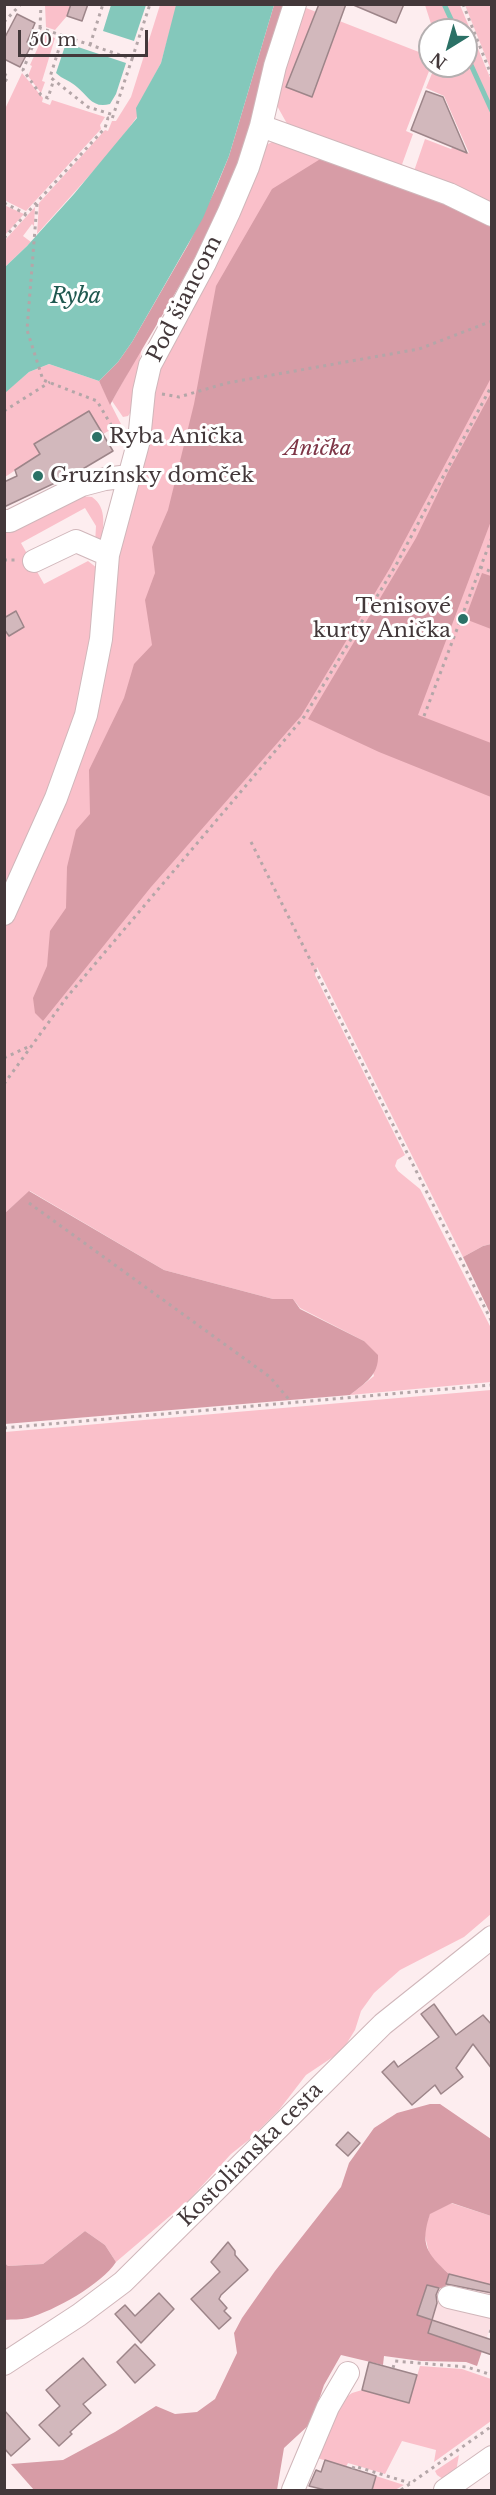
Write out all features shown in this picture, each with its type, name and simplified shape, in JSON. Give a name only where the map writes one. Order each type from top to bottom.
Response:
[{"type":"street","name":"Pod šiancom","points":[[4,914],[56,798],[86,715],[101,639],[108,555],[139,440],[144,391],[155,353],[229,212],[261,126],[275,66],[295,4]]},
{"type":"street","points":[[261,126],[449,194],[492,215]]},
{"type":"street","points":[[4,521],[10,521],[82,485],[129,476]]},
{"type":"street","points":[[34,561],[76,541],[108,555]]},
{"type":"street","name":"Kostolianska cesta","points":[[4,2364],[80,2315],[123,2282],[383,2024],[492,1937]]},
{"type":"street","points":[[448,2297],[492,2307]]},
{"type":"street","points":[[293,2490],[328,2407],[348,2373]]},
{"type":"street","points":[[445,2490],[486,2468]]},
{"type":"path","points":[[4,22],[21,4]]},
{"type":"path","points":[[41,4],[40,28],[23,70],[41,95],[48,98],[54,79]]},
{"type":"path","points":[[90,45],[103,4]]},
{"type":"path","points":[[4,238],[105,128],[108,118],[112,119],[150,4]]},
{"type":"path","points":[[463,4],[492,77]]},
{"type":"path","points":[[40,28],[132,59]]},
{"type":"path","points":[[63,36],[50,77],[88,107],[114,115]]},
{"type":"path","points":[[4,74],[8,76],[4,84]]},
{"type":"path","points":[[4,202],[26,214]]},
{"type":"path","points":[[37,202],[27,330],[44,380],[97,401],[117,435],[139,440]]},
{"type":"path","points":[[144,391],[179,397],[227,383],[419,349],[492,321]]},
{"type":"path","points":[[4,411],[50,382]]},
{"type":"path","points":[[4,1084],[67,997],[109,945],[304,717],[396,565],[492,385]]},
{"type":"path","points":[[424,716],[492,537]]},
{"type":"path","points":[[480,567],[492,572]]},
{"type":"path","points":[[4,811],[6,816],[4,823]]},
{"type":"path","points":[[251,842],[492,1323]]},
{"type":"path","points":[[4,1058],[32,1046]]},
{"type":"path","points":[[29,1203],[270,1377],[291,1402]]},
{"type":"path","points":[[4,1428],[492,1385]]},
{"type":"path","points":[[393,2368],[395,2361],[467,2367],[492,2376]]},
{"type":"path","points":[[401,2490],[492,2426]]},
{"type":"path","points":[[353,2469],[354,2466],[411,2484]]},
{"type":"shaded area","points":[[449,2274],[491,2285],[491,2325],[482,2351],[428,2333],[417,2315],[427,2285],[445,2289]]},
{"type":"green space","points":[[45,5],[71,5],[67,16],[55,30],[46,27]]},
{"type":"green space","points":[[160,5],[176,5],[176,9],[161,63],[137,108],[137,117],[114,148],[37,234],[39,203],[105,130],[108,131],[112,121],[116,121],[131,97]]},
{"type":"green space","points":[[274,5],[287,5],[258,104],[233,176],[198,252],[110,405],[99,381],[118,362],[132,342],[188,245],[216,188],[229,156]]},
{"type":"green space","points":[[425,5],[460,5],[465,18],[429,18]]},
{"type":"green space","points":[[465,5],[491,5],[491,70],[478,38],[478,18],[470,18]]},
{"type":"green space","points":[[301,6],[418,52],[418,78],[426,78],[406,131],[413,134],[400,170],[290,129],[276,104]]},
{"type":"green space","points":[[44,34],[55,38],[42,81],[45,82],[41,93],[28,76],[32,66],[30,65]]},
{"type":"green space","points":[[478,49],[491,80],[491,208],[413,174],[425,139],[469,153],[444,96],[426,88],[430,78],[478,78]]},
{"type":"green space","points":[[22,73],[43,98],[42,102],[50,105],[52,100],[105,117],[100,125],[101,129],[26,211],[4,200],[5,109]]},
{"type":"green space","points":[[274,141],[491,224],[491,1244],[463,1257],[317,967],[315,975],[405,1155],[397,1160],[395,1166],[420,1189],[491,1328],[491,1382],[350,1395],[374,1376],[364,1341],[300,1308],[293,1299],[273,1299],[164,1270],[30,1191],[5,1213],[5,527],[80,496],[92,497],[102,512],[101,544],[95,544],[96,526],[85,508],[21,543],[44,584],[88,561],[97,568],[155,377],[266,145]]},
{"type":"green space","name":"Anička","points":[[322,158],[427,193],[491,224],[491,378],[390,568],[301,716],[151,887],[43,1021],[35,1013],[33,998],[47,966],[50,931],[66,908],[67,867],[76,830],[90,814],[89,770],[124,698],[134,664],[152,645],[145,600],[155,573],[152,547],[168,510],[194,404],[216,286],[272,189]]},
{"type":"green space","points":[[4,205],[24,214],[5,235],[4,235]]},
{"type":"green space","points":[[35,207],[34,226],[32,224],[23,236],[31,242],[5,267],[5,240]]},
{"type":"green space","points":[[142,347],[130,413],[123,417],[112,401]]},
{"type":"green space","points":[[49,364],[99,381],[121,424],[103,434],[89,411],[34,444],[40,454],[5,477],[4,393],[29,372]]},
{"type":"green space","points":[[491,393],[491,521],[418,715],[491,743],[491,797],[379,752],[308,719],[416,538],[448,472]]},
{"type":"green space","points":[[482,573],[491,576],[491,629],[465,619]]},
{"type":"green space","points":[[29,1191],[164,1270],[273,1299],[293,1299],[300,1309],[364,1341],[378,1355],[374,1373],[350,1395],[5,1424],[5,1213]]},
{"type":"green space","points":[[492,1244],[491,1315],[463,1257],[483,1246]]},
{"type":"green space","points":[[491,1390],[491,1914],[464,1937],[400,1970],[374,1993],[361,2011],[355,2030],[342,2051],[306,2075],[279,2110],[231,2154],[190,2199],[116,2262],[105,2245],[85,2231],[43,2264],[8,2266],[5,2263],[5,1432]]},
{"type":"green space","points":[[430,2104],[440,2104],[491,2139],[491,2216],[452,2203],[430,2214],[426,2233],[427,2247],[430,2254],[449,2274],[445,2289],[427,2285],[417,2315],[432,2320],[428,2333],[482,2351],[477,2366],[466,2362],[421,2361],[384,2356],[383,2365],[341,2355],[324,2385],[311,2423],[284,2448],[277,2490],[34,2490],[11,2464],[63,2460],[115,2432],[156,2406],[175,2414],[197,2412],[215,2399],[237,2353],[234,2333],[242,2318],[275,2271],[341,2187],[349,2163],[374,2128],[397,2113]]},
{"type":"green space","points":[[451,2203],[491,2216],[491,2285],[449,2274],[430,2257],[424,2232],[430,2213]]},
{"type":"green space","points":[[85,2231],[105,2245],[116,2262],[109,2270],[89,2288],[51,2309],[28,2318],[5,2320],[5,2263],[8,2266],[43,2264]]},
{"type":"green space","points":[[420,2366],[462,2369],[491,2379],[491,2421],[434,2462],[436,2450],[402,2441],[385,2474],[348,2463],[346,2467],[314,2457],[345,2398],[362,2390],[409,2403]]},
{"type":"green space","points":[[459,2455],[455,2477],[446,2481],[437,2475],[435,2471]]},
{"type":"green space","points":[[376,2476],[404,2485],[395,2490],[372,2490]]},
{"type":"water","points":[[111,5],[146,5],[134,41],[103,31]]},
{"type":"water","name":"Ryba","points":[[176,5],[274,5],[229,156],[203,218],[132,342],[118,362],[99,381],[49,364],[29,372],[5,393],[5,267],[74,194],[137,118],[136,108],[161,63]]},
{"type":"water","points":[[66,43],[126,63],[116,94],[110,104],[95,103],[75,85],[56,73]]},
{"type":"building","points":[[71,4],[88,4],[82,21],[67,16]]},
{"type":"building","points":[[319,4],[346,4],[312,97],[286,87]]},
{"type":"building","points":[[351,4],[404,4],[396,23]]},
{"type":"building","points":[[17,14],[35,23],[27,42],[32,44],[20,67],[4,59],[4,39]]},
{"type":"building","points":[[426,91],[443,97],[467,153],[411,130]]},
{"type":"building","points":[[89,411],[113,451],[76,473],[4,507],[4,482],[17,476],[15,470],[40,454],[34,444]]},
{"type":"building","points":[[16,611],[24,627],[9,636],[4,629],[4,618]]},
{"type":"building","points":[[434,2004],[456,2035],[483,2015],[492,2025],[492,2069],[473,2044],[456,2068],[463,2077],[441,2094],[435,2085],[412,2105],[382,2072],[394,2061],[398,2067],[439,2037],[421,2014]]},
{"type":"building","points":[[348,2132],[360,2143],[348,2156],[336,2145]]},
{"type":"building","points":[[228,2242],[235,2251],[235,2255],[248,2270],[219,2299],[227,2308],[224,2311],[231,2318],[219,2329],[191,2299],[220,2272],[211,2262]]},
{"type":"building","points":[[449,2274],[492,2285],[492,2293],[446,2284]]},
{"type":"building","points":[[427,2285],[439,2288],[432,2320],[417,2315]]},
{"type":"building","points":[[159,2293],[174,2309],[141,2343],[115,2314],[125,2305],[135,2316]]},
{"type":"building","points":[[432,2320],[492,2340],[492,2355],[428,2333]]},
{"type":"building","points":[[135,2344],[155,2365],[135,2383],[117,2362]]},
{"type":"building","points":[[83,2358],[106,2385],[83,2404],[91,2413],[70,2432],[72,2434],[59,2446],[39,2425],[60,2406],[46,2390]]},
{"type":"building","points":[[369,2362],[417,2375],[409,2403],[362,2390]]},
{"type":"building","points":[[4,2410],[30,2439],[11,2456],[4,2448]]},
{"type":"building","points":[[325,2460],[376,2476],[372,2490],[325,2490],[309,2486],[316,2470],[321,2472]]},
{"type":"waterway","points":[[444,4],[450,18]]},
{"type":"waterway","points":[[477,78],[492,111]]},
{"type":"place","name":"Ryba Anička","points":[[97,437]]},
{"type":"place","name":"Gruzínsky domček","points":[[38,476]]},
{"type":"place","name":"Tenisové kurty Anička","points":[[463,619]]}]
